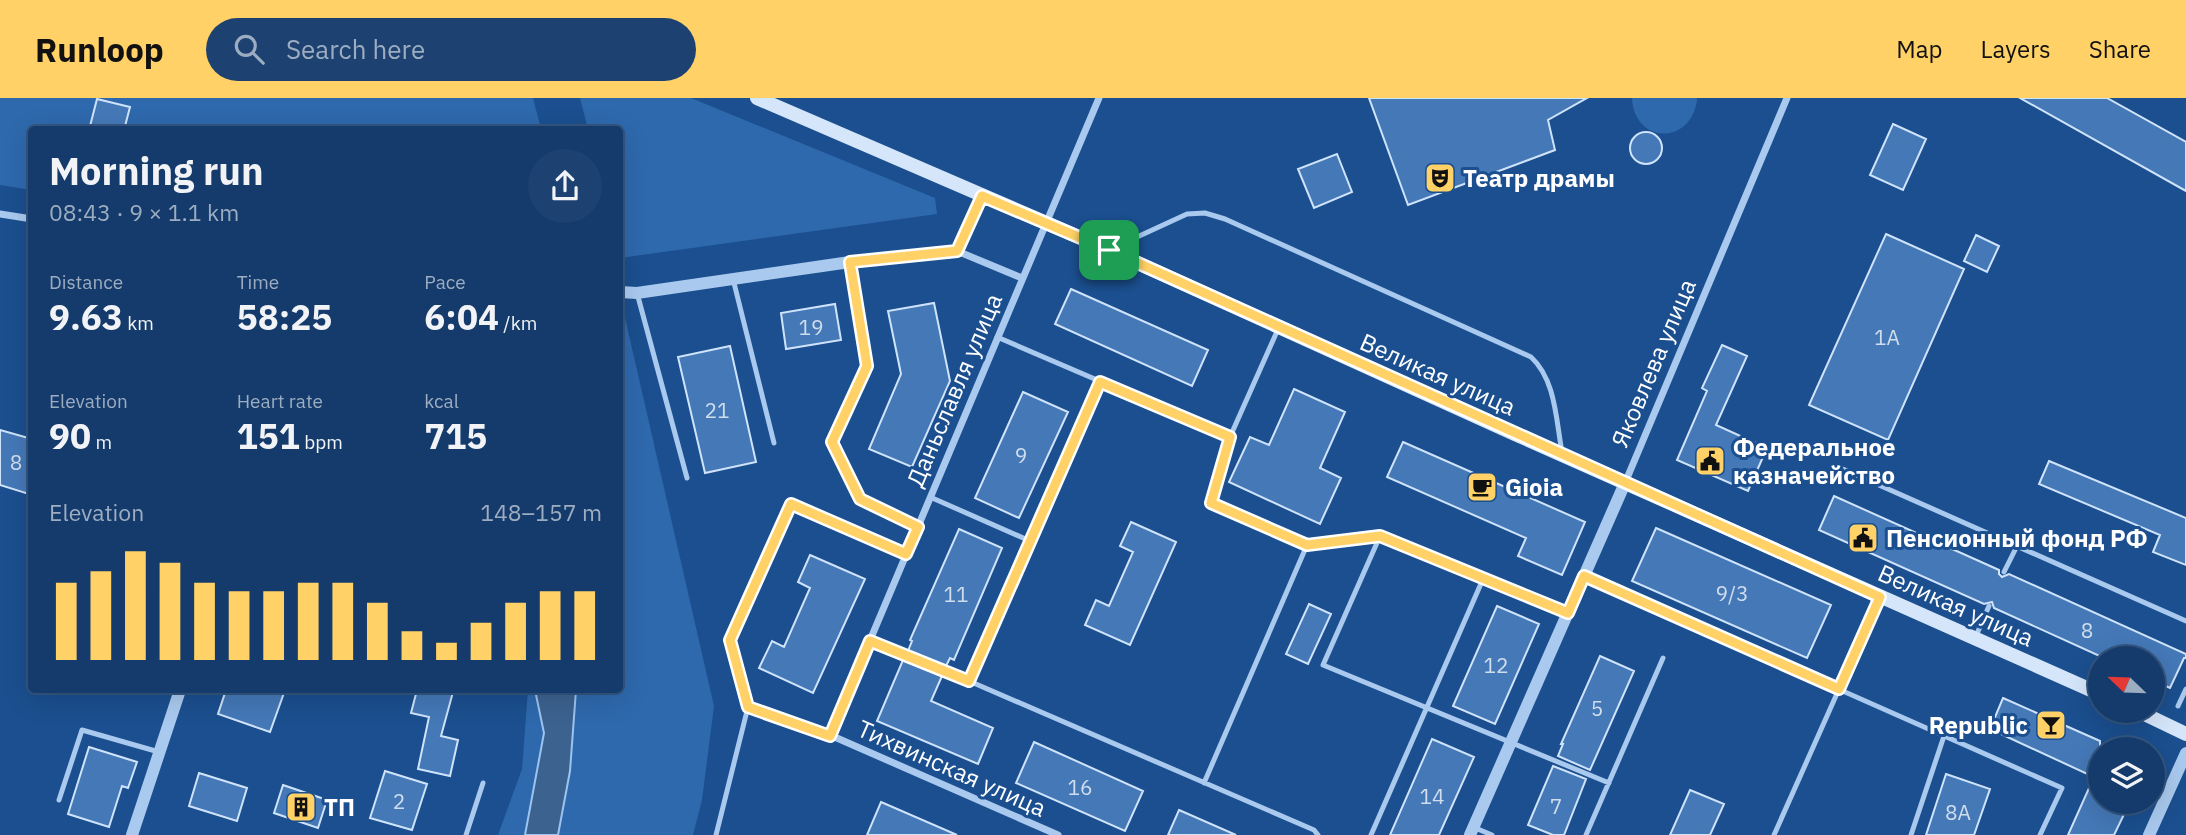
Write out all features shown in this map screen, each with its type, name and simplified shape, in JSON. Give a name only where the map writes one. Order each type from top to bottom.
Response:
[{"type":"main road","name":"Великая улица","points":[[757,98],[780,102],[982,196],[1109,250],[2088,689]]},
{"type":"main road","points":[[2163,723],[2186,734]]},
{"type":"street","name":"Даньславля улица","points":[[830,736],[1099,98]]},
{"type":"street","name":"Яковлева улица","points":[[1471,831],[1625,483],[1787,98]]},
{"type":"street","points":[[957,251],[982,196]]},
{"type":"street","points":[[0,214],[28,218]]},
{"type":"street","points":[[623,292],[637,293],[850,262],[957,251],[1022,278]]},
{"type":"street","points":[[132,835],[179,693]]},
{"type":"street","name":"Тихвинская улица","points":[[830,736],[1058,835]]},
{"type":"street","points":[[2149,835],[2186,753]]},
{"type":"lane","points":[[1109,250],[1187,214],[1205,213],[1225,219],[1538,363],[1547,379],[1563,455]]},
{"type":"lane","points":[[850,262],[867,366],[832,442],[860,499],[918,527]]},
{"type":"lane","points":[[733,279],[774,443]]},
{"type":"lane","points":[[637,293],[687,478]]},
{"type":"lane","points":[[1279,327],[1230,437],[1211,503],[1307,545],[1380,536],[1568,613]]},
{"type":"lane","points":[[997,337],[1230,437]]},
{"type":"lane","points":[[969,681],[1100,382]]},
{"type":"lane","points":[[1836,466],[2186,621]]},
{"type":"lane","points":[[930,497],[1030,541]]},
{"type":"lane","points":[[716,835],[748,707],[730,640],[791,504],[906,554]]},
{"type":"lane","points":[[1380,536],[1323,665],[1609,783]]},
{"type":"lane","points":[[1203,783],[1307,545]]},
{"type":"lane","points":[[2004,572],[2017,546]]},
{"type":"lane","points":[[1584,576],[2062,788],[2040,835]]},
{"type":"lane","points":[[1371,835],[1483,579]]},
{"type":"lane","points":[[1774,835],[1880,597]]},
{"type":"lane","points":[[1974,638],[1989,606]]},
{"type":"lane","points":[[870,641],[969,681],[1318,835]]},
{"type":"lane","points":[[1586,835],[1663,658]]},
{"type":"lane","points":[[2178,706],[2186,689]]},
{"type":"lane","points":[[748,707],[830,736]]},
{"type":"lane","points":[[59,800],[82,730],[159,752]]},
{"type":"lane","points":[[1912,835],[1944,736]]},
{"type":"lane","points":[[466,835],[483,783]]},
{"type":"lane","points":[[1471,831],[1492,835]]},
{"type":"shaded area","points":[[0,98],[533,98],[540,126],[28,126],[28,190],[0,185]]},
{"type":"shaded area","points":[[580,98],[691,98],[935,198],[937,214],[623,258],[623,126],[587,126]]},
{"type":"shaded area","points":[[1632,98],[1697,100],[1693,115],[1685,126],[1663,134],[1642,124],[1635,113]]},
{"type":"shaded area","points":[[623,309],[714,706],[702,800],[693,835],[498,835],[522,769],[528,693],[623,693]]},
{"type":"shaded area","points":[[536,693],[576,693],[570,771],[558,835],[525,835],[544,733]]},
{"type":"building","name":"Театр драмы","points":[[1369,98],[1587,98],[1548,120],[1555,150],[1408,205]]},
{"type":"building","points":[[2020,98],[2107,98],[2186,142],[2186,191]]},
{"type":"building","points":[[97,99],[130,107],[125,126],[90,126]]},
{"type":"building","points":[[1893,124],[1926,139],[1903,190],[1870,175]]},
{"type":"building","points":[[1646,132],[1657,137],[1662,148],[1657,159],[1646,164],[1635,159],[1630,148],[1635,137]]},
{"type":"building","points":[[1337,154],[1352,192],[1314,208],[1298,169]]},
{"type":"building","points":[[1886,234],[1964,269],[1888,440],[1809,405]]},
{"type":"building","points":[[1976,235],[1999,246],[1987,272],[1964,261]]},
{"type":"building","points":[[1071,289],[1208,350],[1192,386],[1055,324]]},
{"type":"building","points":[[934,303],[950,381],[912,467],[869,449],[901,374],[888,311]]},
{"type":"building","points":[[835,304],[841,340],[786,349],[781,313]]},
{"type":"building","points":[[1722,345],[1747,356],[1716,425],[1767,448],[1748,491],[1677,460],[1707,391],[1702,388]]},
{"type":"building","points":[[730,346],[756,462],[705,473],[678,357]]},
{"type":"building","points":[[1294,389],[1345,412],[1320,468],[1341,478],[1320,524],[1229,482],[1250,437],[1269,445]]},
{"type":"building","points":[[1023,392],[1068,412],[1019,518],[975,498]]},
{"type":"building","points":[[0,430],[28,438],[28,494],[0,485]]},
{"type":"building","points":[[1403,442],[1585,522],[1562,575],[1518,556],[1526,538],[1387,477]]},
{"type":"building","points":[[2049,461],[2186,518],[2186,565],[2153,552],[2160,535],[2039,484]]},
{"type":"building","points":[[1834,496],[1999,570],[2002,577],[2009,574],[2186,654],[2186,658],[2170,688],[2165,686],[2165,646],[2088,646],[2088,651],[1994,608],[1992,602],[1984,604],[1819,530]]},
{"type":"building","points":[[1131,522],[1176,542],[1130,645],[1085,625],[1096,600],[1109,606],[1133,552],[1120,546]]},
{"type":"building","points":[[1656,528],[1831,605],[1807,658],[1632,581]]},
{"type":"building","points":[[959,529],[1002,548],[954,660],[950,658],[946,666],[908,651],[912,641],[910,640]]},
{"type":"building","points":[[810,555],[865,579],[813,693],[759,668],[772,641],[784,647],[810,588],[798,582]]},
{"type":"building","points":[[1309,604],[1331,614],[1308,664],[1286,654]]},
{"type":"building","points":[[1497,606],[1539,624],[1495,724],[1453,706]]},
{"type":"building","points":[[1600,656],[1634,671],[1590,770],[1558,756]]},
{"type":"building","points":[[903,660],[942,676],[931,701],[993,728],[978,764],[877,721]]},
{"type":"building","points":[[225,693],[284,693],[270,732],[218,714]]},
{"type":"building","points":[[416,693],[453,693],[441,736],[458,740],[450,776],[418,769],[429,717],[411,713]]},
{"type":"building","points":[[2003,698],[2091,737],[2088,737],[2088,774],[1990,729]]},
{"type":"building","points":[[1432,739],[1474,757],[1439,835],[1390,835]]},
{"type":"building","points":[[1034,742],[1143,791],[1125,831],[1016,783]]},
{"type":"building","points":[[89,747],[137,762],[128,788],[122,786],[109,827],[68,814]]},
{"type":"building","points":[[1553,766],[1586,779],[1564,835],[1553,835],[1528,825]]},
{"type":"building","points":[[385,771],[427,784],[412,830],[370,818]]},
{"type":"building","points":[[199,773],[247,788],[237,821],[189,806]]},
{"type":"building","points":[[1946,774],[1990,789],[1974,835],[1926,835]]},
{"type":"building","name":"ТП","points":[[283,785],[327,800],[318,828],[274,813]]},
{"type":"building","points":[[1690,790],[1724,804],[1710,835],[1670,835]]},
{"type":"building","points":[[2088,790],[2088,814],[2124,814],[2114,835],[2068,835]]},
{"type":"building","points":[[881,802],[957,835],[867,835]]},
{"type":"building","points":[[1179,810],[1236,835],[1168,835]]},
{"type":"place","name":"Театр драмы","points":[[1440,178]]},
{"type":"place","name":"Федеральное казначейство","points":[[1710,461]]},
{"type":"place","name":"Gioia","points":[[1482,487]]},
{"type":"place","name":"Пенсионный фонд РФ","points":[[1863,538]]},
{"type":"place","name":"Republic","points":[[2051,725]]},
{"type":"place","name":"ТП","points":[[301,807]]},
{"type":"route","points":[[982,196],[1109,250],[1880,597],[1839,689],[1584,576],[1568,613],[1380,536],[1307,545],[1211,503],[1230,437],[1100,382],[969,681],[870,641],[830,736],[748,707],[730,640],[791,504],[906,554],[918,527],[860,499],[832,442],[867,366],[850,262],[957,251],[982,196]]}]
